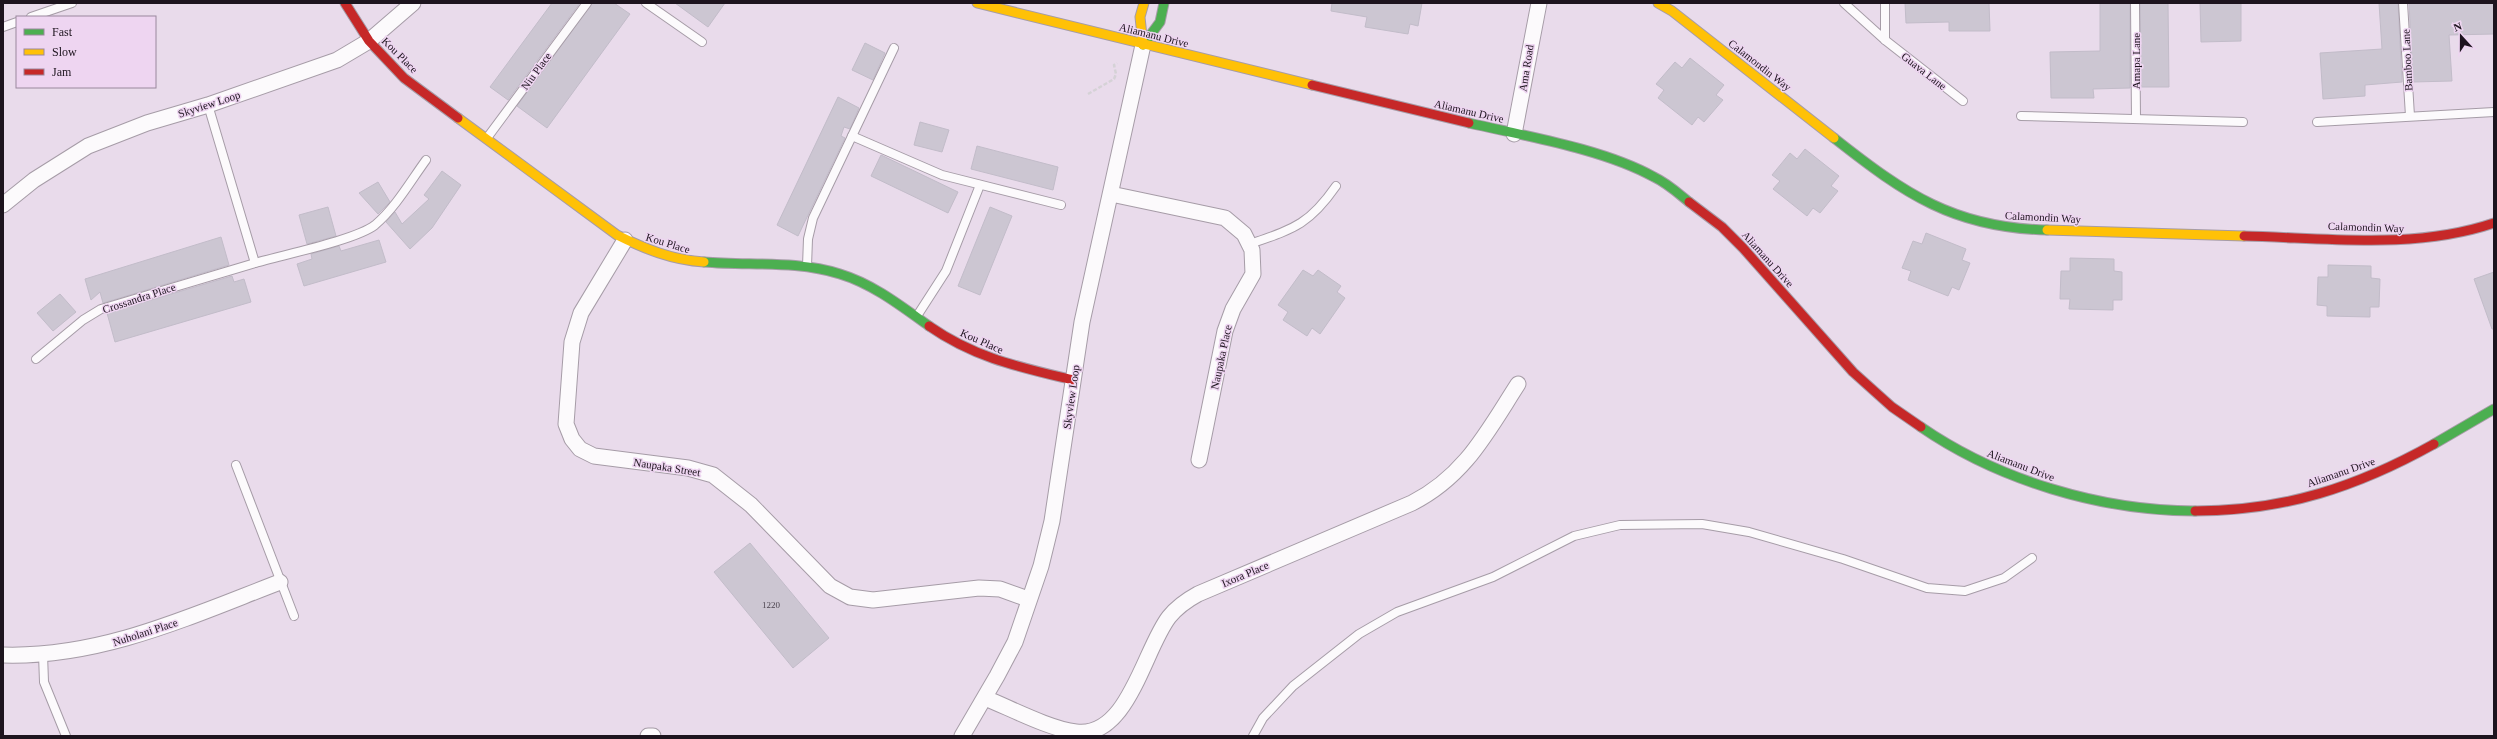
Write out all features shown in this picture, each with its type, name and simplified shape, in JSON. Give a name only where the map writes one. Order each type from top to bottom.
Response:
[{"type":"street","name":"Kou Place","points":[[345,3],[369,41],[404,78],[625,240],[653,253],[692,263],[806,268],[839,274],[876,288],[956,344],[976,354],[998,362],[1073,380]]},
{"type":"street","name":"Skyview Loop","points":[[3,205],[34,180],[88,146],[147,123],[208,105],[337,60],[369,41],[413,3]]},
{"type":"street","name":"Aliamanu Drive","points":[[977,3],[1143,45],[1514,134],[1602,157],[1650,175],[1672,188],[1726,230],[1852,371],[1906,418],[1982,463],[2053,490],[2125,506],[2165,510],[2238,510],[2310,495],[2381,471],[2415,455],[2494,409]]},
{"type":"street","points":[[1143,45],[1140,17],[1144,3]]},
{"type":"street","points":[[1143,45],[1160,22],[1164,3]]},
{"type":"street","name":"Ama Road","points":[[1514,134],[1539,3]]},
{"type":"street","name":"Calamondin Way","points":[[1658,3],[1672,11],[1881,175],[1908,193],[1937,208],[1968,219],[1999,226],[2031,230],[2408,240],[2467,232],[2494,223]]},
{"type":"street","name":"Skyview Loop","points":[[962,736],[985,698],[1015,642],[1028,600],[1041,566],[1052,521],[1082,322],[1143,45]]},
{"type":"street","name":"Naupaka Place","points":[[1111,194],[1225,218],[1240,229],[1250,244],[1253,256],[1253,274],[1233,309],[1225,331],[1198,460]]},
{"type":"street","name":"Naupaka Street","points":[[625,240],[585,306],[572,342],[566,424],[572,439],[580,449],[599,457],[688,468],[713,475],[752,505],[830,586],[850,597],[865,600],[881,600],[979,588],[1000,589],[1028,600]]},
{"type":"street","name":"Ixora Place","points":[[985,698],[1069,731],[1090,732],[1106,726],[1121,709],[1164,624],[1182,604],[1198,594],[1412,503],[1438,488],[1472,456],[1518,384]]},
{"type":"street","name":"Nuholani Place","points":[[3,655],[43,654],[97,646],[139,636],[280,582]]},
{"type":"street","points":[[648,736],[653,736]]},
{"type":"lane","points":[[34,16],[72,3]]},
{"type":"lane","name":"Niu Place","points":[[486,139],[587,3]]},
{"type":"lane","points":[[646,3],[702,42]]},
{"type":"lane","points":[[1885,3],[1885,40]]},
{"type":"lane","name":"Amapa Lane","points":[[2135,3],[2136,119]]},
{"type":"lane","name":"Bamboo Lane","points":[[2404,3],[2410,116]]},
{"type":"lane","name":"Guava Lane","points":[[1844,4],[1885,40],[1963,101]]},
{"type":"lane","points":[[3,27],[16,22]]},
{"type":"lane","points":[[806,268],[810,228],[894,48]]},
{"type":"lane","points":[[208,105],[255,263]]},
{"type":"lane","points":[[2317,122],[2494,112]]},
{"type":"lane","points":[[2021,116],[2243,122]]},
{"type":"lane","points":[[852,136],[942,175],[1061,205]]},
{"type":"lane","name":"Crossandra Place","points":[[36,359],[83,320],[101,310],[255,263],[346,238],[373,226],[389,212],[426,160]]},
{"type":"lane","points":[[916,316],[943,276],[980,185]]},
{"type":"lane","points":[[1250,244],[1292,229],[1308,220],[1321,208],[1336,186]]},
{"type":"lane","points":[[236,465],[294,616]]},
{"type":"lane","points":[[1253,736],[1264,718],[1294,686],[1359,634],[1397,612],[1493,577],[1574,536],[1620,525],[1702,524],[1749,532],[1843,559],[1927,588],[1965,591],[2004,578],[2032,558]]},
{"type":"lane","points":[[43,654],[44,682],[66,736]]},
{"type":"path","points":[[1088,94],[1114,78],[1116,74],[1114,65],[1117,63]]},
{"type":"building","points":[[552,3],[580,3],[508,100],[490,87]]},
{"type":"building","points":[[592,3],[614,3],[630,14],[547,128],[517,106]]},
{"type":"building","points":[[675,3],[725,3],[708,27]]},
{"type":"building","points":[[1332,3],[1422,3],[1418,26],[1410,24],[1408,34],[1365,27],[1367,17],[1331,11]]},
{"type":"building","points":[[1905,3],[1989,3],[1990,31],[1949,31],[1949,22],[1906,23]]},
{"type":"building","points":[[2100,3],[2130,3],[2130,88],[2093,89],[2094,98],[2051,98],[2050,52],[2100,51]]},
{"type":"building","points":[[2140,3],[2168,3],[2169,87],[2141,87]]},
{"type":"building","points":[[2200,3],[2241,3],[2241,41],[2201,42]]},
{"type":"building","points":[[2379,3],[2398,3],[2402,82],[2365,85],[2365,96],[2323,99],[2320,53],[2382,49]]},
{"type":"building","points":[[2409,3],[2494,3],[2494,34],[2449,35],[2452,81],[2413,82]]},
{"type":"building","points":[[865,43],[885,53],[873,80],[852,70]]},
{"type":"building","points":[[1690,58],[1724,85],[1716,95],[1723,100],[1704,122],[1698,117],[1692,125],[1658,98],[1664,90],[1656,84],[1675,62],[1682,68]]},
{"type":"building","points":[[838,97],[859,108],[850,129],[844,127],[841,136],[845,138],[798,236],[777,225]]},
{"type":"building","points":[[920,122],[949,130],[942,152],[914,145]]},
{"type":"building","points":[[977,146],[1058,167],[1053,190],[971,169]]},
{"type":"building","points":[[1805,149],[1839,176],[1831,186],[1838,191],[1820,213],[1813,208],[1807,216],[1773,189],[1780,181],[1772,175],[1790,153],[1797,159]]},
{"type":"building","points":[[881,155],[958,192],[948,213],[871,176]]},
{"type":"building","points":[[442,171],[461,185],[432,228],[410,249],[386,222],[395,212],[402,224],[429,199],[424,195]]},
{"type":"building","points":[[378,182],[390,202],[378,214],[359,193]]},
{"type":"building","points":[[328,207],[336,236],[307,244],[299,215]]},
{"type":"building","points":[[990,207],[1012,216],[980,295],[958,286]]},
{"type":"building","points":[[1926,233],[1966,249],[1962,260],[1970,263],[1959,290],[1952,287],[1948,296],[1908,280],[1911,271],[1902,268],[1913,241],[1922,244]]},
{"type":"building","points":[[221,237],[229,265],[103,303],[100,292],[91,300],[85,279]]},
{"type":"building","points":[[379,240],[386,262],[304,286],[297,264],[312,259],[311,254],[339,246],[341,251]]},
{"type":"building","points":[[2070,258],[2114,259],[2114,271],[2122,272],[2122,300],[2113,300],[2113,310],[2069,309],[2070,299],[2060,299],[2061,271],[2070,271]]},
{"type":"building","points":[[2328,265],[2371,266],[2371,278],[2380,279],[2379,307],[2370,307],[2370,317],[2327,316],[2327,306],[2317,305],[2318,277],[2328,277]]},
{"type":"building","points":[[1303,270],[1313,276],[1318,270],[1341,286],[1337,292],[1345,298],[1320,334],[1312,328],[1307,336],[1283,320],[1288,312],[1278,305]]},
{"type":"building","points":[[2494,272],[2494,329],[2492,329],[2474,279]]},
{"type":"building","points":[[232,276],[234,282],[244,279],[251,302],[115,342],[107,313]]},
{"type":"building","points":[[60,294],[76,312],[53,331],[37,313]]},
{"type":"building","points":[[750,543],[829,638],[793,668],[714,572]]},
{"type":"traffic: fast","points":[[1143,45],[1160,22],[1164,3]]},
{"type":"traffic: fast","points":[[1469,123],[1564,144],[1612,159],[1634,167],[1659,179],[1689,202]]},
{"type":"traffic: fast","points":[[1834,138],[1884,176],[1932,204],[1957,215],[1984,223],[2014,228],[2047,230]]},
{"type":"traffic: fast","points":[[704,262],[789,265],[840,274],[852,278],[875,290],[897,303],[929,326]]},
{"type":"traffic: fast","points":[[2434,444],[2494,409]]},
{"type":"traffic: fast","points":[[1921,427],[1951,446],[1983,462],[2017,477],[2052,489],[2123,505],[2159,510],[2195,511]]},
{"type":"traffic: slow","points":[[977,3],[1312,85]]},
{"type":"traffic: slow","points":[[1143,45],[1140,17],[1144,3]]},
{"type":"traffic: slow","points":[[1658,3],[1672,11],[1834,138]]},
{"type":"traffic: slow","points":[[458,118],[617,235],[659,253],[681,259],[704,262]]},
{"type":"traffic: slow","points":[[2047,230],[2244,236]]},
{"type":"traffic: jam","points":[[345,3],[369,41],[404,78],[458,118]]},
{"type":"traffic: jam","points":[[1312,85],[1469,123]]},
{"type":"traffic: jam","points":[[1689,202],[1722,227],[1743,248],[1853,372],[1892,407],[1921,427]]},
{"type":"traffic: jam","points":[[2244,236],[2338,240],[2402,240],[2433,237],[2494,223]]},
{"type":"traffic: jam","points":[[929,326],[946,337],[981,354],[1016,366],[1073,380]]},
{"type":"traffic: jam","points":[[2195,511],[2259,507],[2319,494],[2377,473],[2434,444]]}]
